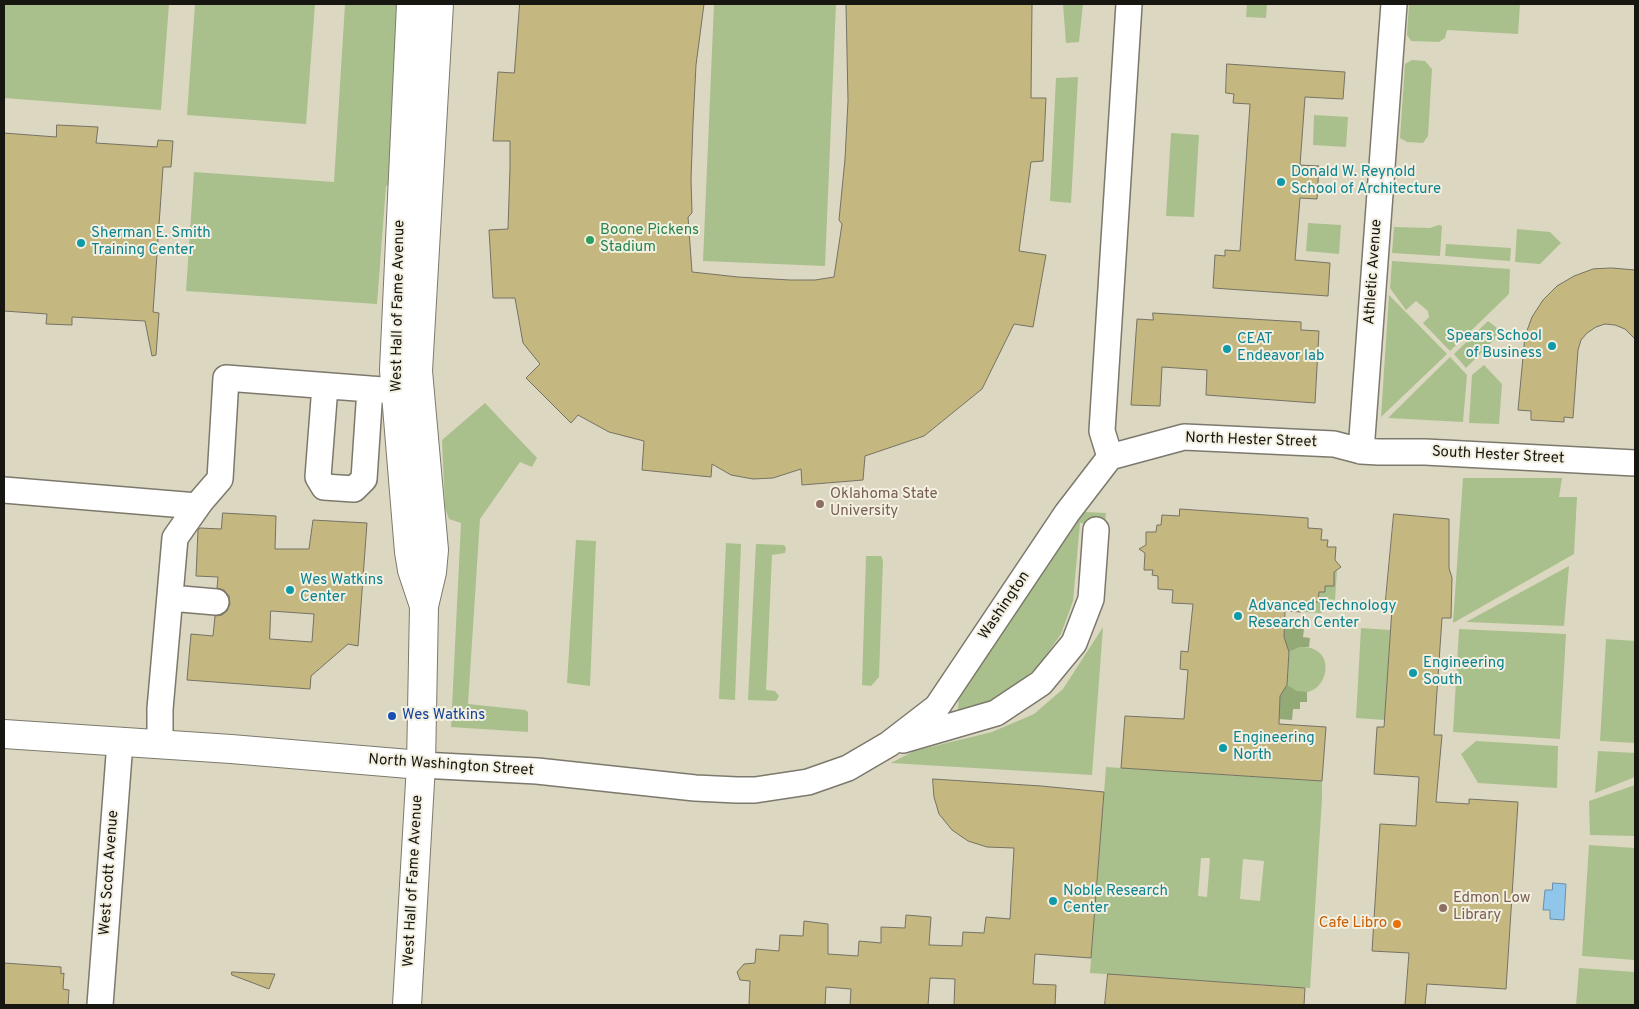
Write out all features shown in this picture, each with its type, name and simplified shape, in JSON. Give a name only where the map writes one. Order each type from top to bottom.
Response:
[{"type":"main road","name":"West Hall of Fame Avenue","points":[[411,4],[394,360],[383,390],[412,570],[424,606]]},
{"type":"main road","name":"West Hall of Fame Avenue","points":[[407,1005],[421,764],[424,606],[432,572],[434,550],[418,371],[439,4]]},
{"type":"main road","name":"North Washington Street","points":[[4,734],[421,764]]},
{"type":"street","points":[[1110,456],[1102,431],[1130,4]]},
{"type":"street","name":"Athletic Avenue","points":[[1361,451],[1394,4]]},
{"type":"street","points":[[160,744],[160,709],[175,538],[197,506],[220,479],[226,378],[383,390],[364,479],[354,489],[324,487],[318,476],[325,386]]},
{"type":"street","name":"North Hester Street","points":[[1110,456],[1184,437],[1334,444],[1361,451]]},
{"type":"street","name":"South Hester Street","points":[[1361,451],[1635,463]]},
{"type":"street","name":"Washington","points":[[889,744],[937,707],[1067,513],[1110,456]]},
{"type":"street","points":[[4,490],[197,506]]},
{"type":"street","points":[[889,744],[996,713],[1041,683],[1074,643],[1091,599],[1096,530]]},
{"type":"street","points":[[170,598],[216,602]]},
{"type":"street","name":"West Scott Avenue","points":[[100,1005],[120,742]]},
{"type":"street","name":"North Washington Street","points":[[421,764],[537,771],[714,790],[755,790],[808,782],[848,768],[889,744]]},
{"type":"shaded area","name":"Oklahoma State University","points":[[4,4],[1635,4],[1635,1005],[4,1005]]},
{"type":"green space","points":[[4,4],[169,4],[161,110],[4,98]]},
{"type":"green space","points":[[195,4],[315,4],[306,124],[187,115]]},
{"type":"green space","points":[[345,4],[402,4],[390,185],[386,186],[377,304],[186,291],[194,172],[334,182]]},
{"type":"green space","points":[[714,4],[836,4],[825,266],[703,261]]},
{"type":"green space","points":[[1063,4],[1083,4],[1079,42],[1066,43]]},
{"type":"green space","points":[[1247,4],[1267,4],[1266,18],[1246,17]]},
{"type":"green space","points":[[1409,4],[1520,4],[1518,34],[1447,30],[1445,38],[1439,42],[1411,41],[1407,35]]},
{"type":"green space","points":[[1412,60],[1425,61],[1432,69],[1428,136],[1423,143],[1407,142],[1400,138],[1405,64]]},
{"type":"green space","points":[[1078,77],[1071,203],[1050,201],[1056,78]]},
{"type":"green space","points":[[1314,115],[1348,117],[1346,147],[1313,145]]},
{"type":"green space","points":[[1171,133],[1199,135],[1194,217],[1166,216]]},
{"type":"green space","points":[[1308,223],[1341,225],[1339,254],[1306,251]]},
{"type":"green space","points":[[1442,226],[1440,256],[1392,253],[1394,227],[1430,228]]},
{"type":"green space","points":[[1517,229],[1550,232],[1561,243],[1540,264],[1515,262]]},
{"type":"green space","points":[[1446,244],[1511,248],[1510,261],[1445,256]]},
{"type":"green space","points":[[1392,261],[1510,269],[1509,294],[1450,351],[1423,323],[1429,317],[1428,311],[1416,301],[1406,310],[1390,288]]},
{"type":"green space","points":[[1389,295],[1447,354],[1381,417]]},
{"type":"green space","points":[[1488,321],[1502,332],[1466,368],[1454,354]]},
{"type":"green space","points":[[1450,357],[1467,375],[1463,422],[1388,418]]},
{"type":"green space","points":[[1484,365],[1502,384],[1499,424],[1469,423],[1472,375]]},
{"type":"green space","points":[[485,403],[537,458],[532,467],[520,462],[480,519],[468,704],[525,710],[528,712],[528,732],[451,727],[461,523],[449,519],[445,508],[442,440]]},
{"type":"green space","points":[[1463,478],[1562,478],[1559,497],[1577,497],[1574,554],[1453,623]]},
{"type":"green space","points":[[1084,512],[1106,513],[1105,523],[1080,523],[1073,601],[1061,634],[1039,665],[1013,689],[991,704],[969,711],[958,709],[959,692]]},
{"type":"green space","points":[[576,540],[596,541],[590,686],[567,683]]},
{"type":"green space","points":[[726,543],[741,544],[735,700],[719,699]]},
{"type":"green space","points":[[756,544],[784,545],[786,548],[785,553],[772,555],[766,690],[775,691],[779,696],[776,701],[748,700]]},
{"type":"green space","points":[[866,556],[881,556],[883,560],[879,677],[871,686],[862,685]]},
{"type":"green space","points":[[1569,566],[1564,626],[1466,622]]},
{"type":"green space","points":[[1337,570],[1335,600],[1329,599],[1328,605],[1322,605],[1322,613],[1301,612],[1302,601],[1318,602],[1319,592],[1325,592],[1325,586],[1334,586],[1334,572]]},
{"type":"green space","points":[[1285,619],[1297,620],[1297,628],[1304,629],[1303,637],[1310,638],[1309,647],[1300,647],[1289,652],[1284,637]]},
{"type":"green space","points":[[1103,627],[1092,775],[891,763],[914,751],[992,732],[1034,714],[1063,689]]},
{"type":"green space","points":[[1361,628],[1390,630],[1385,720],[1356,718]]},
{"type":"green space","points":[[1459,629],[1566,634],[1560,739],[1453,732]]},
{"type":"green space","points":[[1606,639],[1635,641],[1635,743],[1600,741]]},
{"type":"green space","points":[[1300,647],[1314,649],[1322,656],[1326,666],[1324,676],[1319,685],[1311,691],[1300,692],[1287,685],[1289,652]]},
{"type":"green space","points":[[1287,685],[1297,691],[1307,692],[1307,702],[1300,702],[1300,709],[1293,709],[1292,720],[1279,719],[1280,696]]},
{"type":"green space","points":[[1476,741],[1558,746],[1557,788],[1478,783],[1461,754]]},
{"type":"green space","points":[[1598,751],[1635,753],[1635,777],[1595,793]]},
{"type":"green space","points":[[1106,767],[1322,781],[1310,988],[1090,973]],"holes":[[[1201,858],[1210,858],[1207,897],[1198,896]],[[1243,859],[1264,861],[1260,901],[1240,899]]]},
{"type":"green space","points":[[1635,785],[1635,836],[1590,835],[1589,801]]},
{"type":"green space","points":[[1589,845],[1635,848],[1635,960],[1582,956]]},
{"type":"green space","points":[[1579,968],[1635,972],[1635,1005],[1576,1005]]},
{"type":"water","points":[[1553,883],[1566,884],[1564,920],[1550,919],[1550,910],[1543,910],[1545,890],[1552,890]]},
{"type":"building","name":"Boone Pickens Stadium","points":[[520,4],[704,4],[696,65],[691,179],[692,213],[688,217],[692,272],[738,277],[815,280],[834,277],[842,224],[839,220],[848,101],[846,4],[1032,4],[1031,98],[1046,98],[1043,161],[1031,162],[1019,251],[1046,255],[1033,327],[1014,324],[982,389],[924,436],[865,456],[863,480],[802,485],[801,469],[773,478],[753,479],[731,475],[712,464],[711,477],[642,470],[644,441],[609,432],[578,415],[571,423],[526,378],[540,364],[523,343],[515,298],[493,298],[489,230],[508,229],[510,168],[510,141],[493,141],[498,72],[514,73]]},
{"type":"building","name":"Donald W. Reynold School of Architecture","points":[[1227,64],[1345,72],[1343,99],[1305,97],[1300,165],[1319,166],[1317,199],[1300,198],[1295,260],[1330,263],[1328,296],[1213,288],[1215,255],[1225,256],[1225,250],[1240,251],[1250,104],[1233,103],[1234,94],[1226,93]]},
{"type":"building","name":"Sherman E. Smith Training Center","points":[[57,125],[98,127],[96,143],[157,147],[158,140],[173,141],[171,167],[163,167],[153,312],[159,313],[156,355],[152,356],[145,321],[72,317],[72,325],[46,324],[47,314],[4,311],[4,133],[56,137]]},
{"type":"building","name":"Spears School of Business","points":[[1593,269],[1635,270],[1635,339],[1625,329],[1615,325],[1605,324],[1587,333],[1581,340],[1578,350],[1573,418],[1564,417],[1564,422],[1531,420],[1531,411],[1518,410],[1525,336],[1532,317],[1543,300],[1557,286],[1574,276]]},
{"type":"building","name":"CEAT Endeavor lab","points":[[1153,313],[1301,322],[1301,330],[1319,331],[1315,403],[1206,395],[1207,370],[1162,367],[1160,406],[1131,405],[1137,319],[1153,320]]},
{"type":"building","name":"Advanced Technology Research Center","points":[[1180,509],[1308,518],[1308,528],[1322,529],[1321,540],[1328,540],[1327,547],[1336,547],[1335,560],[1341,567],[1334,572],[1334,586],[1325,586],[1325,592],[1319,592],[1318,602],[1302,601],[1301,612],[1285,611],[1284,637],[1289,652],[1287,685],[1280,696],[1279,724],[1326,727],[1322,781],[1121,768],[1125,716],[1184,719],[1188,670],[1180,669],[1181,651],[1188,652],[1193,604],[1172,603],[1173,590],[1158,589],[1158,576],[1152,575],[1153,570],[1144,570],[1145,553],[1139,549],[1146,545],[1146,532],[1156,532],[1157,525],[1161,525],[1162,515],[1179,516]]},
{"type":"building","name":"Wes Watkins Center","points":[[223,513],[276,516],[275,549],[309,549],[313,520],[367,523],[358,646],[348,644],[311,676],[310,689],[187,680],[191,634],[213,636],[215,616],[222,615],[227,611],[230,604],[229,596],[224,590],[217,588],[218,577],[196,576],[198,530],[200,528],[221,529]],"holes":[[[271,611],[314,614],[312,642],[270,639]]]},
{"type":"building","points":[[1394,514],[1449,519],[1449,568],[1452,578],[1451,618],[1442,618],[1434,735],[1442,735],[1436,802],[1469,804],[1469,799],[1518,802],[1506,989],[1427,984],[1425,1005],[1405,1005],[1409,953],[1372,951],[1380,824],[1416,826],[1419,777],[1374,774],[1377,727],[1384,727],[1392,608],[1385,609]]},
{"type":"building","name":"Noble Research Center","points":[[933,779],[1104,792],[1091,958],[1035,954],[1033,984],[1056,985],[1055,1005],[954,1005],[955,979],[930,978],[928,1005],[850,1005],[851,989],[826,987],[825,1005],[749,1005],[750,981],[740,980],[737,972],[744,964],[755,963],[756,949],[779,951],[780,935],[803,936],[804,921],[828,924],[828,954],[858,956],[859,941],[881,943],[881,927],[905,928],[906,915],[931,917],[929,945],[962,946],[963,932],[984,933],[986,917],[1010,919],[1014,848],[987,847],[968,841],[952,830],[939,814],[934,797]]},
{"type":"building","points":[[4,963],[61,967],[61,974],[64,973],[63,989],[69,990],[68,1005],[4,1005]]},
{"type":"building","points":[[232,972],[275,974],[269,989],[232,975]]},
{"type":"building","points":[[1108,974],[1305,988],[1304,1005],[1105,1005]]},
{"type":"place","name":"Donald W. Reynold School of Architecture","points":[[1281,182]]},
{"type":"place","name":"Boone Pickens Stadium","points":[[590,240]]},
{"type":"place","name":"Sherman E. Smith Training Center","points":[[81,243]]},
{"type":"place","name":"Spears School of Business","points":[[1552,346]]},
{"type":"place","name":"CEAT Endeavor lab","points":[[1227,349]]},
{"type":"place","name":"Oklahoma State University","points":[[820,504]]},
{"type":"place","name":"Wes Watkins Center","points":[[290,590]]},
{"type":"place","name":"Advanced Technology Research Center","points":[[1238,616]]},
{"type":"place","name":"Engineering South","points":[[1413,673]]},
{"type":"place","name":"Wes Watkins","points":[[392,716]]},
{"type":"place","name":"Engineering North","points":[[1223,748]]},
{"type":"place","name":"Noble Research Center","points":[[1053,901]]},
{"type":"place","name":"Edmon Low Library","points":[[1443,908]]},
{"type":"place","name":"Cafe Libro","points":[[1397,924]]}]
